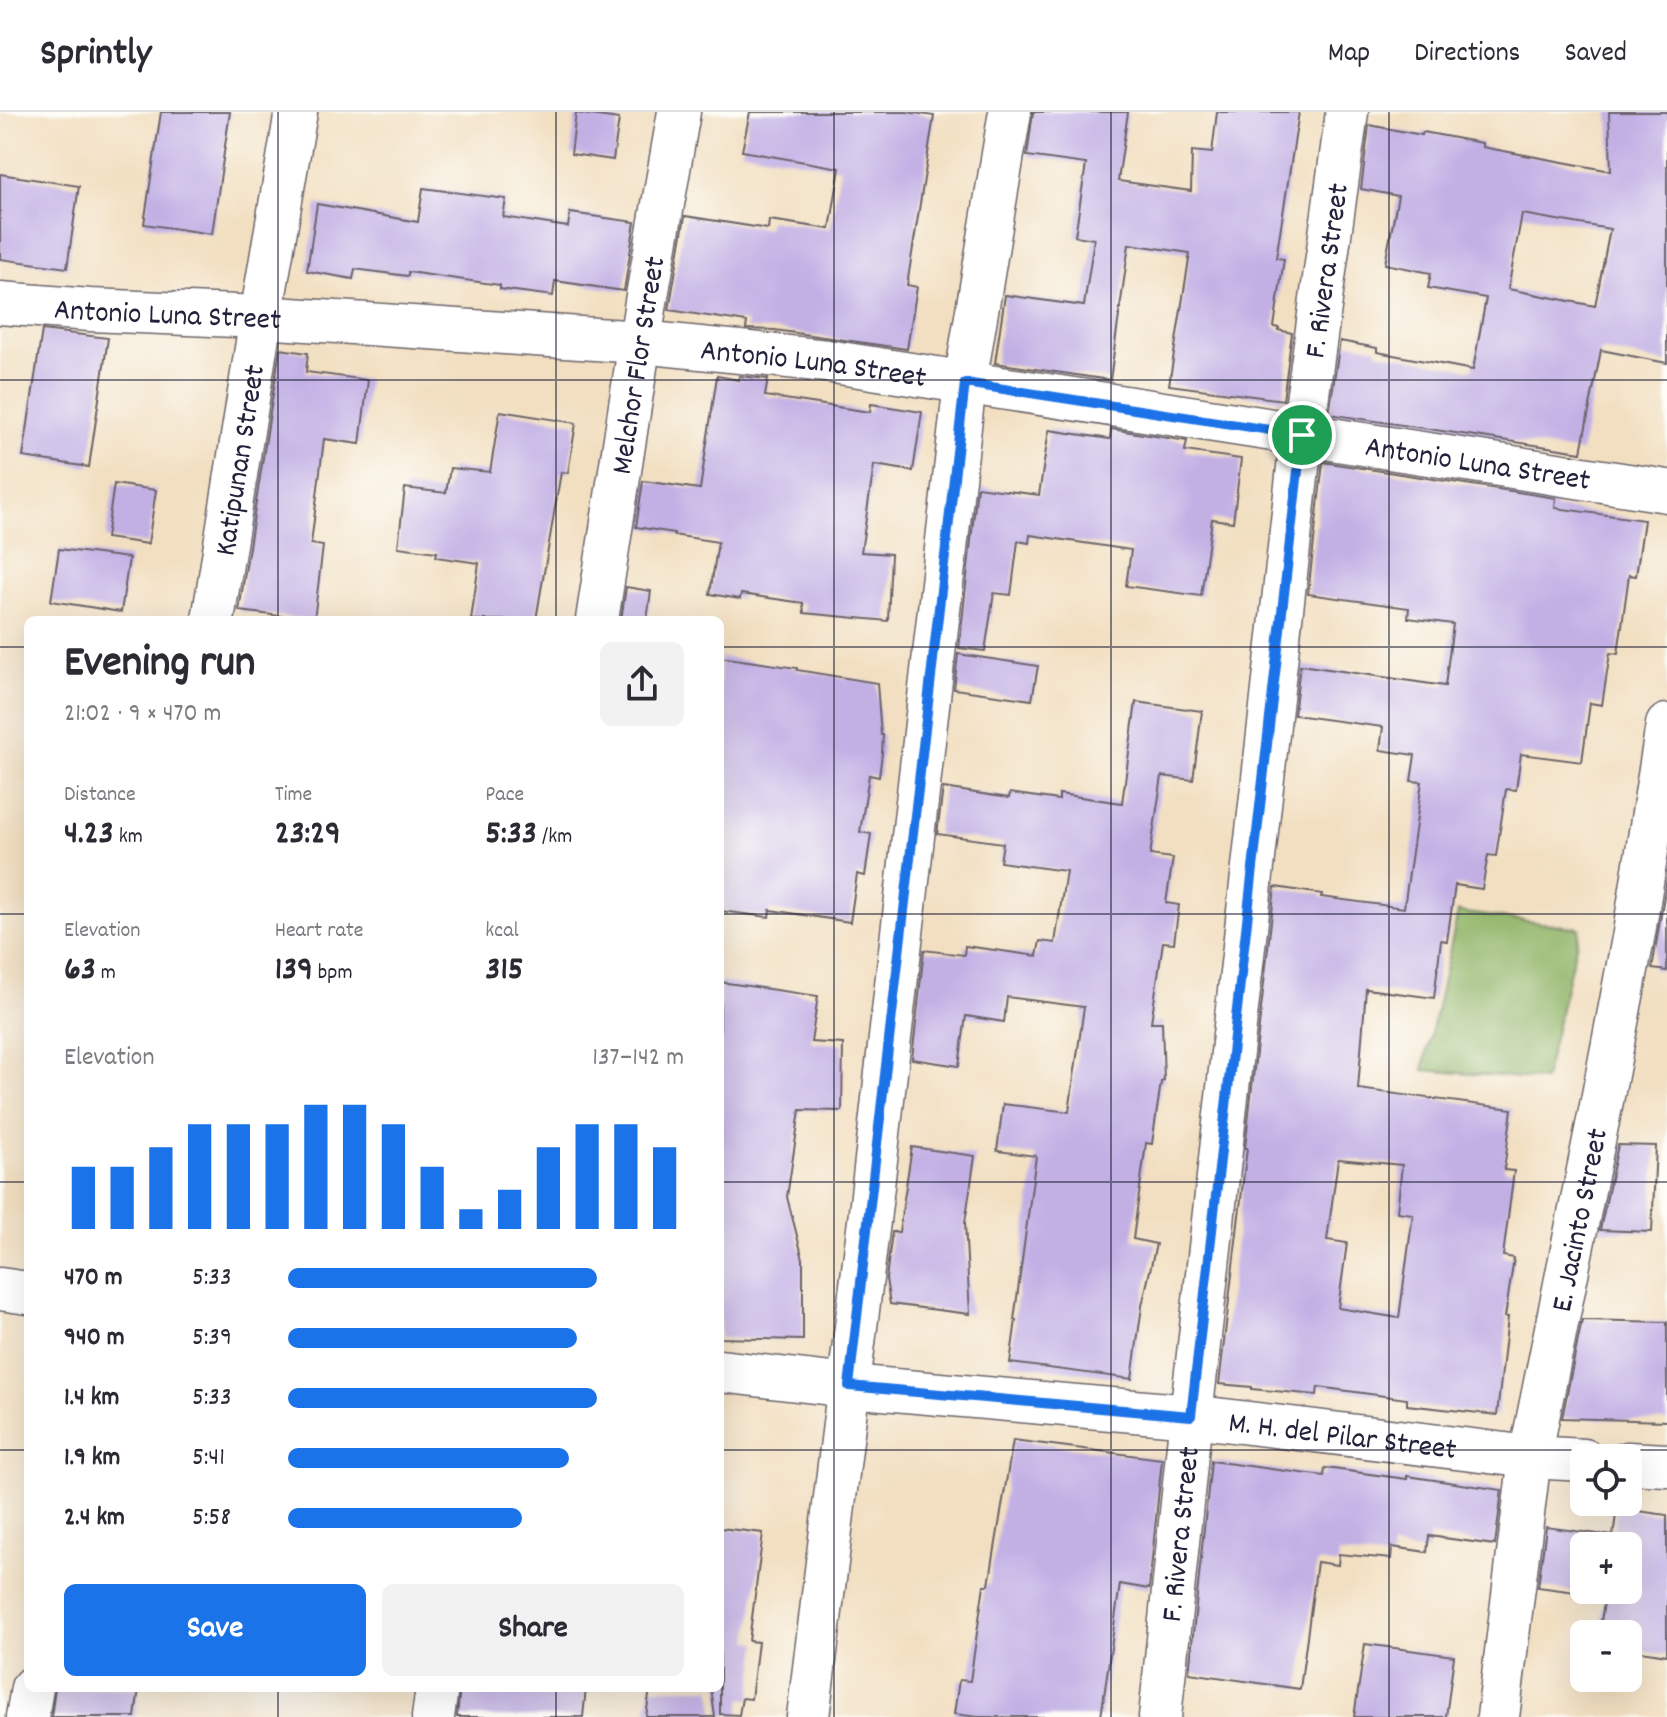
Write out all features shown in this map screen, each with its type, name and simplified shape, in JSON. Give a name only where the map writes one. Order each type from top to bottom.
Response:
[{"type":"street","name":"Katipunan Street","points":[[214,616],[296,112]]},
{"type":"street","name":"Melchor Flor Street","points":[[598,616],[679,112]]},
{"type":"street","points":[[808,1717],[965,383],[1010,112]]},
{"type":"street","name":"F. Rivera Street","points":[[1160,1717],[1302,435],[1347,112]]},
{"type":"street","name":"Antonio Luna Street","points":[[0,303],[641,342],[827,361],[1667,491]]},
{"type":"street","name":"E. Jacinto Street","points":[[1498,1717],[1530,1457],[1634,933],[1667,725]]},
{"type":"street","points":[[0,1289],[24,1292]]},
{"type":"street","name":"M. H. del Pilar Street","points":[[724,1371],[849,1386],[1191,1416],[1570,1459]]},
{"type":"street","points":[[1642,1464],[1667,1465]]},
{"type":"street","points":[[27,1717],[31,1692]]},
{"type":"street","points":[[433,1717],[436,1692]]},
{"type":"green space","points":[[1458,912],[1580,928],[1544,1080],[1423,1070]]},
{"type":"building","points":[[161,112],[230,112],[212,234],[144,224]]},
{"type":"building","points":[[750,112],[907,112],[934,116],[907,285],[917,287],[907,349],[775,330],[746,329],[747,322],[669,310],[685,216],[768,229],[769,220],[830,229],[840,168],[742,151]]},
{"type":"building","points":[[1033,112],[1128,112],[1118,181],[1191,191],[1192,151],[1212,153],[1217,112],[1299,112],[1276,258],[1284,259],[1274,327],[1292,333],[1283,400],[1169,385],[1190,253],[1129,244],[1110,380],[995,363],[1005,295],[1084,306],[1094,239],[1075,236],[1086,164],[1027,156]]},
{"type":"building","points":[[1609,112],[1667,112],[1667,363],[1601,350],[1581,452],[1329,414],[1340,341],[1377,348],[1377,352],[1473,370],[1486,298],[1428,288],[1431,273],[1385,264],[1398,196],[1361,189],[1369,125],[1482,143],[1482,147],[1611,171]],"holes":[[[1522,214],[1610,229],[1595,306],[1508,289]]]},
{"type":"building","points":[[576,113],[619,119],[613,160],[571,154]]},
{"type":"building","points":[[0,174],[79,186],[67,268],[0,259]]},
{"type":"building","points":[[423,188],[506,199],[503,217],[568,227],[570,213],[635,222],[624,291],[555,281],[553,296],[408,272],[408,276],[355,269],[353,279],[307,271],[317,204],[418,222]]},
{"type":"building","points":[[42,330],[108,338],[89,467],[23,457]]},
{"type":"building","points":[[280,349],[308,353],[306,372],[368,380],[360,444],[324,439],[311,544],[323,546],[314,616],[239,611]]},
{"type":"building","points":[[717,376],[739,380],[739,376],[768,379],[765,396],[870,412],[871,404],[922,412],[913,471],[874,465],[861,552],[891,554],[888,621],[804,613],[803,603],[741,594],[740,599],[710,594],[718,542],[636,527],[643,481],[700,489]]},
{"type":"building","points":[[500,411],[576,423],[568,473],[561,472],[537,616],[472,616],[479,563],[436,557],[437,552],[398,547],[405,488],[446,493],[450,468],[490,472]]},
{"type":"building","points":[[1111,429],[1187,441],[1185,451],[1241,459],[1233,522],[1212,519],[1201,596],[1126,586],[1131,550],[1030,535],[1029,543],[1018,541],[1011,595],[994,593],[985,651],[959,648],[977,487],[1039,495],[1049,430],[1110,439]]},
{"type":"building","points":[[1323,462],[1556,498],[1555,508],[1644,520],[1636,576],[1629,575],[1618,654],[1610,653],[1602,705],[1590,703],[1582,762],[1521,754],[1516,790],[1506,789],[1496,856],[1488,855],[1482,889],[1455,885],[1447,941],[1441,940],[1434,998],[1366,989],[1358,1089],[1512,1109],[1504,1170],[1514,1171],[1503,1256],[1514,1258],[1505,1317],[1508,1317],[1497,1415],[1407,1405],[1407,1399],[1318,1387],[1317,1395],[1219,1384],[1275,887],[1322,894],[1321,897],[1404,908],[1422,782],[1411,781],[1415,755],[1380,750],[1383,727],[1294,715],[1300,665],[1445,686],[1453,624],[1408,618],[1409,608],[1308,594]],"holes":[[[1338,1159],[1402,1165],[1397,1212],[1413,1214],[1399,1318],[1338,1308],[1347,1243],[1327,1240]]]},
{"type":"building","points":[[114,484],[156,490],[148,544],[106,538]]},
{"type":"building","points":[[59,549],[129,558],[121,612],[51,601]]},
{"type":"building","points":[[626,587],[651,591],[648,616],[622,616]]},
{"type":"building","points":[[958,654],[1038,666],[1032,700],[954,689]]},
{"type":"building","points":[[724,658],[877,683],[882,753],[879,777],[869,775],[860,832],[871,834],[865,876],[857,874],[850,922],[770,910],[769,917],[724,911]]},
{"type":"building","points":[[1136,702],[1202,711],[1193,780],[1162,776],[1150,855],[1173,858],[1166,903],[1179,905],[1174,943],[1163,942],[1151,1022],[1162,1022],[1164,1081],[1161,1082],[1152,1144],[1146,1143],[1133,1239],[1156,1244],[1142,1306],[1132,1379],[1010,1363],[1036,1156],[997,1151],[1003,1104],[1069,1112],[1084,1007],[1007,997],[1004,1022],[966,1016],[959,1066],[912,1059],[924,950],[964,955],[965,946],[1037,956],[1040,941],[1055,943],[1066,871],[1000,862],[1003,843],[937,834],[943,788],[1009,798],[1010,793],[1059,800],[1059,794],[1122,803]]},
{"type":"building","points":[[1667,878],[1667,971],[1652,969]]},
{"type":"building","points":[[724,983],[818,996],[811,1042],[843,1044],[842,1111],[800,1110],[787,1197],[803,1259],[803,1340],[724,1338]]},
{"type":"building","points":[[1618,1145],[1656,1146],[1652,1232],[1600,1230]]},
{"type":"building","points":[[912,1147],[975,1156],[965,1223],[970,1314],[890,1304],[886,1279],[892,1232],[899,1232]]},
{"type":"building","points":[[1582,1320],[1667,1322],[1667,1421],[1562,1418]]},
{"type":"building","points":[[1013,1440],[1162,1459],[1149,1589],[1120,1584],[1101,1717],[978,1717],[954,1714],[959,1680],[970,1681],[984,1585],[989,1585]]},
{"type":"building","points":[[1211,1461],[1324,1476],[1325,1468],[1407,1479],[1407,1476],[1502,1490],[1495,1545],[1429,1536],[1427,1552],[1392,1547],[1391,1559],[1339,1554],[1338,1565],[1317,1562],[1300,1689],[1189,1673]]},
{"type":"building","points":[[1642,1512],[1667,1515],[1667,1655],[1642,1651],[1642,1620],[1601,1620],[1604,1604],[1642,1604],[1642,1532],[1614,1532],[1616,1516],[1642,1516]]},
{"type":"building","points":[[1546,1527],[1583,1532],[1570,1532],[1570,1591],[1538,1587]]},
{"type":"building","points":[[724,1528],[763,1533],[749,1641],[758,1642],[751,1699],[742,1698],[739,1715],[720,1714],[720,1692],[724,1692]]},
{"type":"building","points":[[1365,1644],[1454,1656],[1446,1717],[1354,1717]]},
{"type":"building","points":[[54,1692],[138,1692],[135,1717],[51,1717]]},
{"type":"building","points":[[460,1692],[586,1692],[583,1717],[457,1717]]},
{"type":"building","points":[[649,1692],[712,1692],[715,1717],[646,1717]]},
{"type":"route","points":[[965,383],[1302,435],[1191,1416],[849,1386],[965,383]]}]
